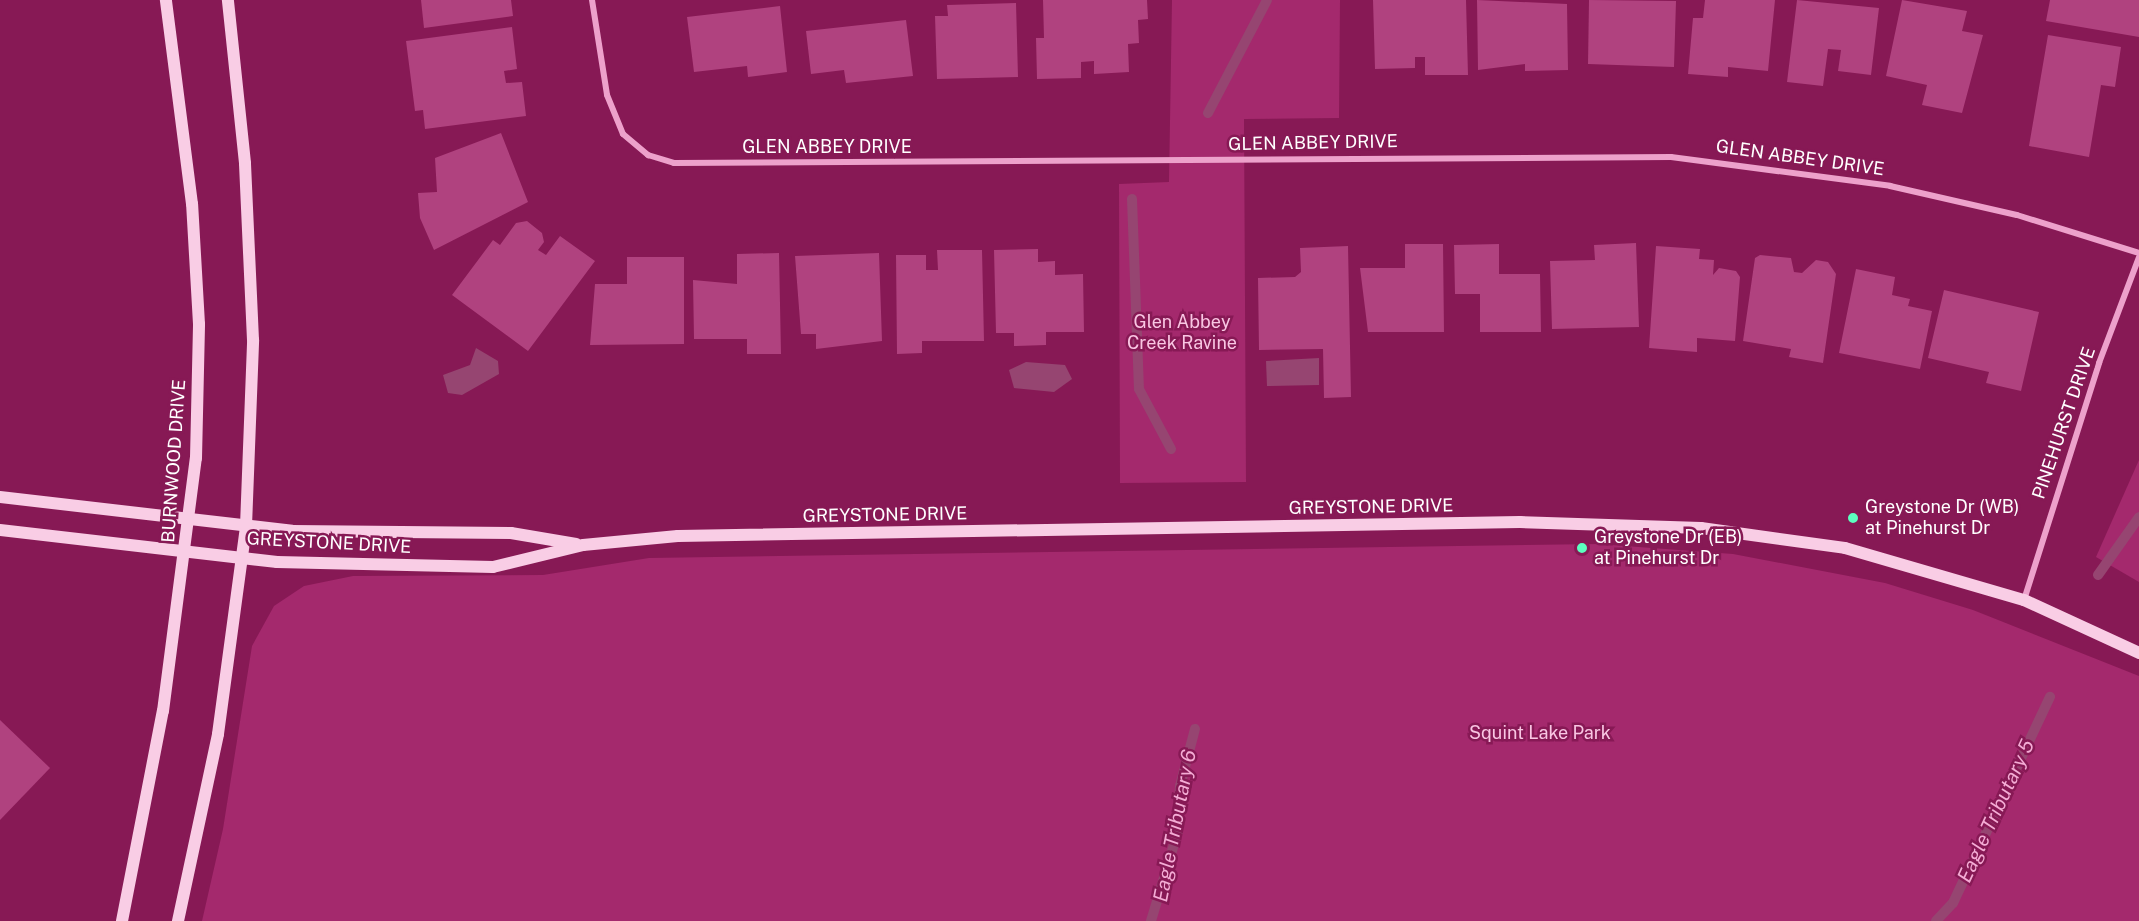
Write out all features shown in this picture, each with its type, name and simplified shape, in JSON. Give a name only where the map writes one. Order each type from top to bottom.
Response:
[{"type":"street","name":"BURNWOOD DRIVE","points":[[122,921],[163,711],[190,519],[199,324],[192,204],[166,0]]},
{"type":"street","points":[[178,921],[203,816],[246,526],[253,340],[245,163],[228,0]]},
{"type":"street","name":"GLEN ABBEY DRIVE","points":[[592,0],[607,94],[623,134],[648,155],[674,163],[1671,157],[1890,186],[2017,216],[2139,253]]},
{"type":"street","name":"PINEHURST DRIVE","points":[[2024,600],[2099,363],[2139,257]]},
{"type":"street","name":"GREYSTONE DRIVE","points":[[0,497],[292,531],[511,533],[584,545]]},
{"type":"street","name":"GREYSTONE DRIVE","points":[[0,530],[243,558],[493,567],[584,545],[678,536],[1508,522],[1690,528],[1845,548],[2024,600],[2139,653]]},
{"type":"green space","name":"Glen Abbey Creek Ravine","points":[[1172,0],[1340,0],[1339,118],[1244,119],[1246,482],[1120,483],[1119,184],[1169,182]]},
{"type":"green space","points":[[2139,460],[2139,582],[2096,557]]},
{"type":"green space","name":"Squint Lake Park","points":[[1598,544],[1733,554],[1885,583],[1973,610],[2139,676],[2139,921],[202,921],[223,829],[252,646],[274,606],[304,586],[353,576],[543,575],[649,558]]},
{"type":"shaded area","points":[[476,348],[498,361],[499,374],[462,395],[448,393],[443,375],[470,365]]},
{"type":"shaded area","points":[[1319,358],[1319,385],[1267,386],[1266,361]]},
{"type":"shaded area","points":[[1026,362],[1065,365],[1072,379],[1054,392],[1014,388],[1009,370]]},
{"type":"building","points":[[421,0],[511,0],[513,16],[424,28]]},
{"type":"building","points":[[1043,0],[1147,0],[1148,19],[1138,20],[1139,43],[1128,44],[1129,72],[1094,74],[1094,61],[1081,62],[1081,78],[1037,79],[1036,38],[1044,38]]},
{"type":"building","points":[[1373,0],[1466,0],[1468,75],[1425,75],[1425,57],[1415,57],[1415,68],[1375,69]]},
{"type":"building","points":[[1477,0],[1567,4],[1568,70],[1525,71],[1525,64],[1478,70]]},
{"type":"building","points":[[1589,0],[1676,1],[1674,67],[1588,64]]},
{"type":"building","points":[[1705,0],[1775,0],[1768,71],[1728,67],[1728,77],[1688,74],[1693,18],[1703,18]]},
{"type":"building","points":[[1797,0],[1879,8],[1871,75],[1838,71],[1841,50],[1828,49],[1823,86],[1787,82]]},
{"type":"building","points":[[1902,0],[1967,11],[1962,31],[1983,35],[1962,113],[1922,105],[1927,85],[1886,76]]},
{"type":"building","points":[[2050,0],[2139,0],[2139,37],[2046,21]]},
{"type":"building","points":[[1016,3],[1018,77],[937,79],[935,16],[948,16],[947,5]]},
{"type":"building","points":[[780,6],[787,72],[748,77],[747,66],[694,72],[687,17]]},
{"type":"building","points":[[906,20],[913,76],[846,83],[844,70],[811,74],[806,31]]},
{"type":"building","points":[[512,27],[517,69],[504,71],[506,83],[522,82],[526,116],[425,129],[423,110],[415,111],[406,41]]},
{"type":"building","points":[[2048,35],[2121,47],[2115,87],[2101,85],[2089,157],[2029,146]]},
{"type":"building","points":[[501,133],[528,202],[434,250],[420,218],[418,193],[437,192],[435,158]]},
{"type":"building","points":[[527,221],[542,233],[544,242],[538,250],[546,255],[560,236],[595,261],[528,351],[452,295],[493,240],[500,245],[516,223]]},
{"type":"building","points":[[1636,243],[1639,327],[1552,329],[1550,261],[1595,260],[1594,245]]},
{"type":"building","points":[[1405,244],[1443,244],[1444,332],[1368,332],[1360,268],[1405,268]]},
{"type":"building","points":[[1499,244],[1499,274],[1540,274],[1541,332],[1480,332],[1480,294],[1455,294],[1454,245]]},
{"type":"building","points":[[1348,246],[1351,397],[1324,398],[1323,349],[1259,350],[1258,278],[1295,277],[1301,272],[1300,248]]},
{"type":"building","points":[[1656,246],[1700,249],[1699,259],[1714,260],[1713,275],[1719,268],[1736,271],[1740,277],[1735,341],[1697,338],[1697,352],[1649,348]]},
{"type":"building","points":[[1038,249],[1038,262],[1055,261],[1055,275],[1083,274],[1084,332],[1046,332],[1046,345],[1014,346],[1014,333],[996,333],[994,250]]},
{"type":"building","points":[[937,250],[982,250],[984,341],[922,341],[922,353],[897,354],[896,255],[926,255],[926,270],[938,270]]},
{"type":"building","points":[[779,253],[781,354],[747,354],[747,339],[694,339],[693,280],[737,284],[737,254]]},
{"type":"building","points":[[879,253],[882,341],[816,349],[816,334],[801,334],[795,256]]},
{"type":"building","points":[[1760,255],[1791,258],[1794,272],[1802,273],[1816,260],[1828,262],[1836,274],[1823,363],[1789,357],[1791,349],[1743,341],[1755,258]]},
{"type":"building","points":[[627,257],[684,257],[684,344],[590,345],[595,284],[627,284]]},
{"type":"building","points":[[1856,269],[1895,277],[1892,295],[1910,299],[1908,306],[1932,311],[1920,369],[1839,353]]},
{"type":"building","points":[[1944,290],[2039,312],[2021,391],[1986,383],[1989,372],[1928,358]]},
{"type":"building","points":[[0,720],[50,768],[0,820]]},
{"type":"waterway","name":"Eagle Tributary 6","points":[[1208,113],[1267,0]]},
{"type":"waterway","name":"Eagle Tributary 6","points":[[1132,199],[1139,389],[1171,449]]},
{"type":"waterway","name":"Eagle Tributary 5","points":[[2098,575],[2139,517]]},
{"type":"waterway","name":"Eagle Tributary 5","points":[[1936,921],[1953,903],[2050,697]]},
{"type":"waterway","name":"Eagle Tributary 6","points":[[1151,921],[1178,831],[1180,786],[1195,729]]},
{"type":"place","name":"Greystone Dr (WB) at Pinehurst Dr","points":[[1853,518]]},
{"type":"place","name":"Greystone Dr (EB) at Pinehurst Dr","points":[[1582,548]]}]
